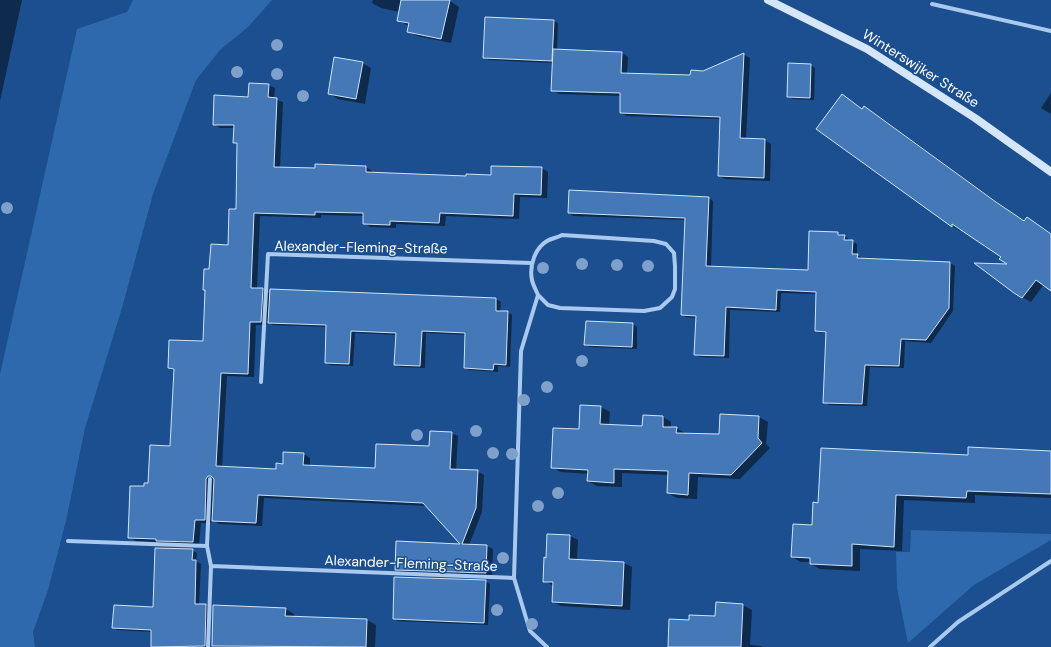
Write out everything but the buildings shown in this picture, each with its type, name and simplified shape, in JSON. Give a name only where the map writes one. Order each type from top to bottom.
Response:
[{"type":"main road","name":"Winterswijker Straße","points":[[768,0],[866,49],[975,118],[1051,172]]},
{"type":"street","points":[[932,4],[1051,31]]},
{"type":"street","points":[[562,235],[654,240],[666,244],[674,253],[674,289],[672,297],[660,308],[644,311],[560,308],[548,305],[538,295],[532,280],[532,262],[540,247],[547,241],[562,235]]},
{"type":"street","name":"Alexander-Fleming-Straße","points":[[261,382],[268,254],[532,262]]},
{"type":"street","name":"Alexander-Fleming-Straße","points":[[538,295],[521,351],[514,578],[530,631],[547,647]]},
{"type":"street","points":[[208,647],[211,566],[207,546],[210,479]]},
{"type":"street","points":[[68,541],[207,546]]},
{"type":"street","points":[[930,647],[958,622],[1051,561]]},
{"type":"street","name":"Alexander-Fleming-Straße","points":[[211,566],[514,578]]},
{"type":"shaded area","points":[[133,0],[272,0],[248,27],[220,50],[196,80],[153,194],[122,308],[85,428],[66,521],[48,590],[33,632],[35,647],[0,647],[0,374],[77,29],[127,12]]},
{"type":"shaded area","points":[[911,530],[1051,534],[1051,540],[974,585],[908,643],[897,588],[896,552],[910,552]]}]
